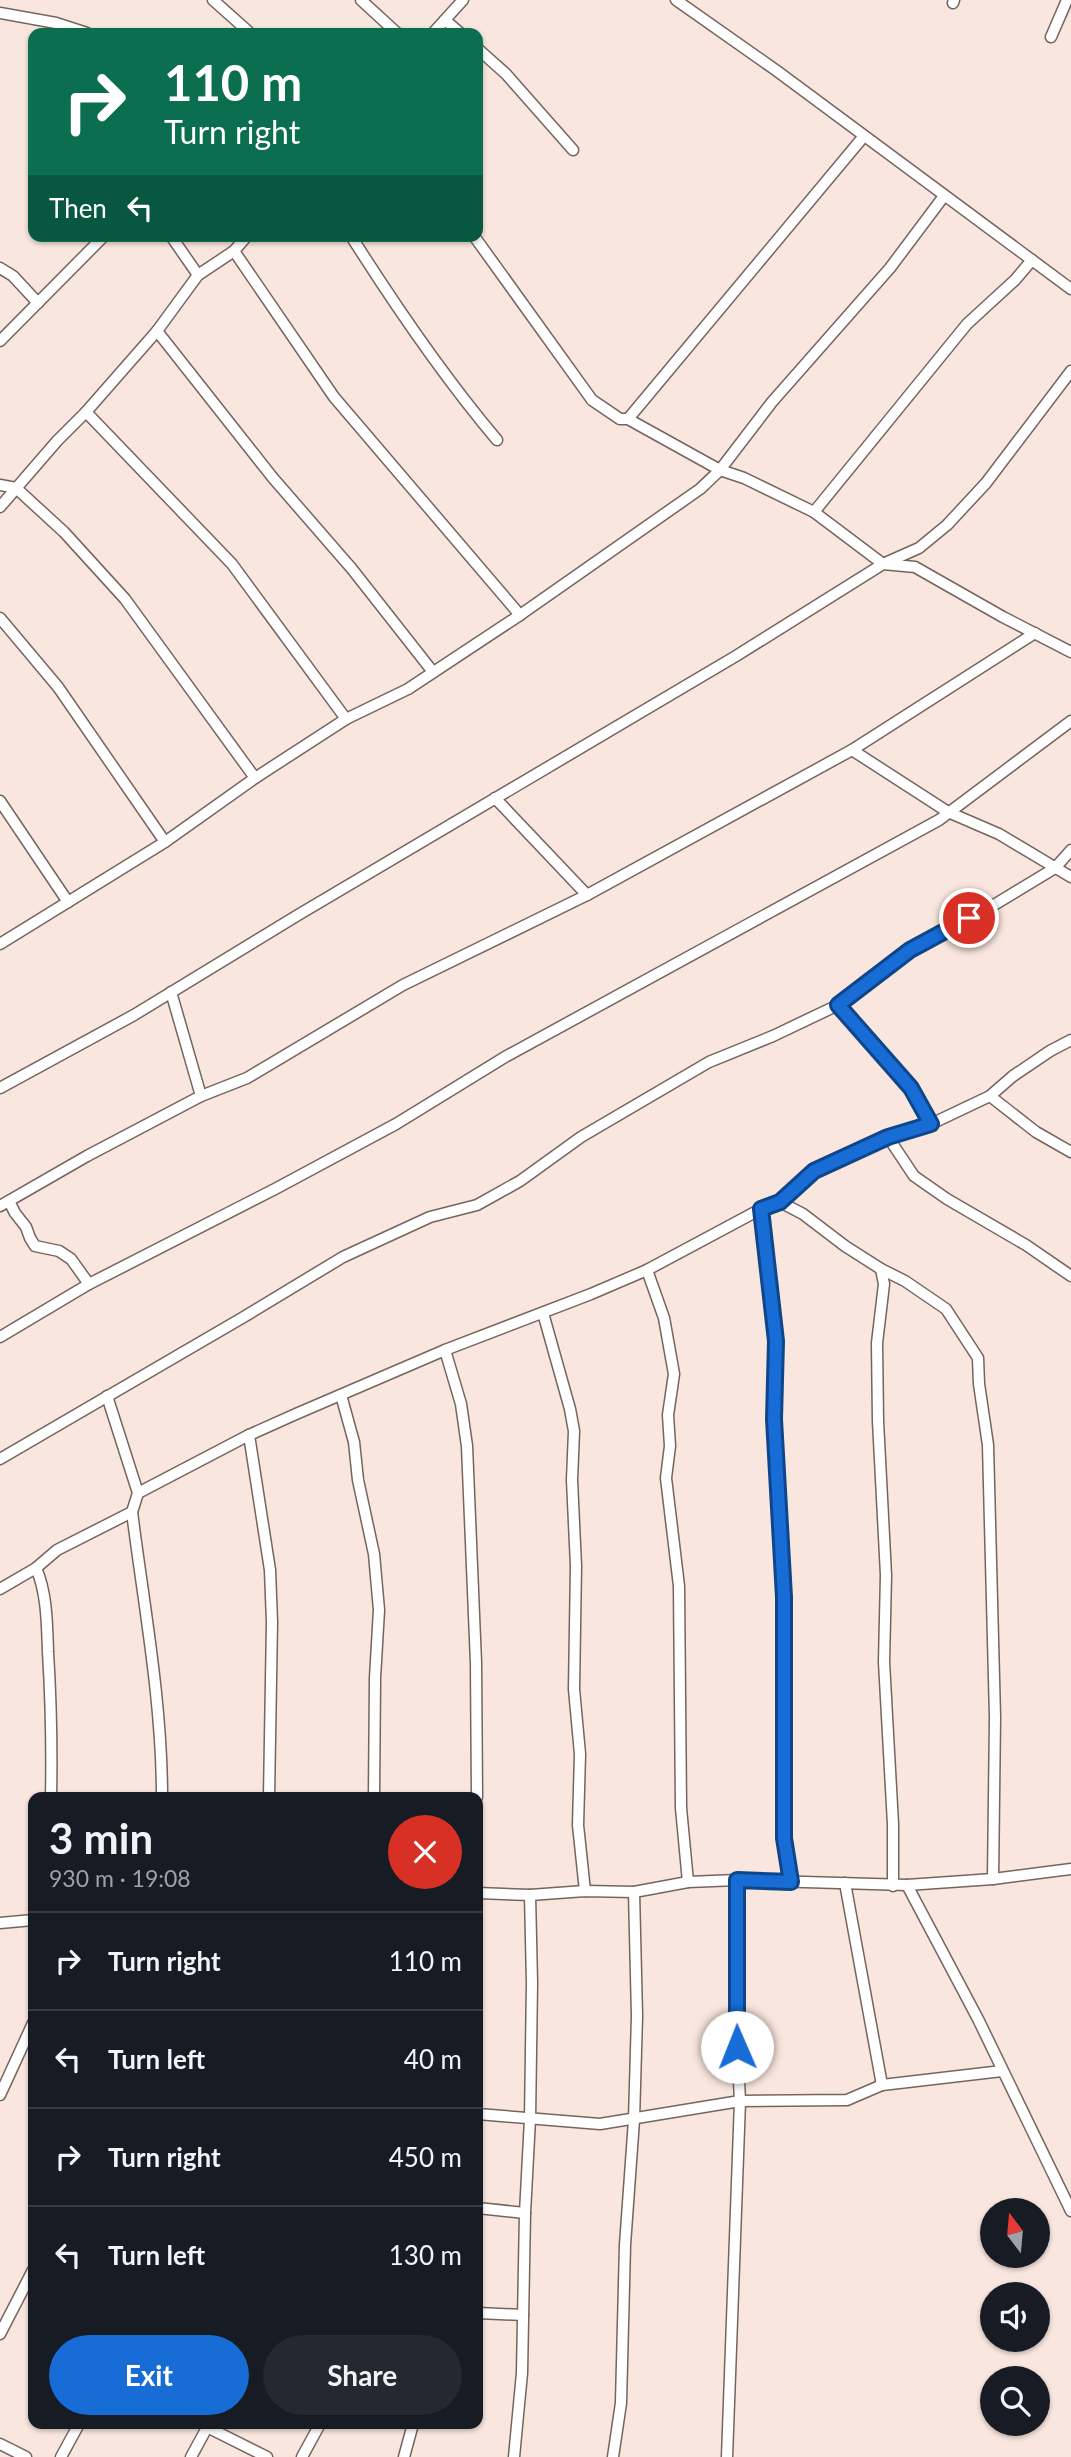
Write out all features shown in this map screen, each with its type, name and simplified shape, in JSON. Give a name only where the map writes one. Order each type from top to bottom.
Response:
[{"type":"street","points":[[212,0],[244,28]]},
{"type":"street","points":[[361,0],[392,28]]},
{"type":"street","points":[[438,28],[463,0]]},
{"type":"street","points":[[676,0],[1071,289]]},
{"type":"street","points":[[1051,37],[1067,0]]},
{"type":"street","points":[[0,13],[72,28]]},
{"type":"street","points":[[445,20],[454,28]]},
{"type":"street","points":[[483,53],[506,74],[573,150]]},
{"type":"street","points":[[628,419],[864,136]]},
{"type":"street","points":[[0,944],[165,842],[345,719],[408,689],[520,615],[700,489],[720,470],[772,402],[890,268],[944,196]]},
{"type":"street","points":[[0,341],[98,242]]},
{"type":"street","points":[[176,242],[198,275]]},
{"type":"street","points":[[0,507],[157,331],[198,275],[234,251],[242,242]]},
{"type":"street","points":[[355,242],[452,386],[497,440]]},
{"type":"street","points":[[478,242],[592,400],[620,419],[628,419],[720,470],[814,512],[883,564],[915,567],[1071,652]]},
{"type":"street","points":[[234,251],[334,397],[520,615]]},
{"type":"street","points":[[814,512],[967,324],[1015,280],[1032,260]]},
{"type":"street","points":[[0,268],[13,276],[38,303]]},
{"type":"street","points":[[157,331],[273,478],[352,569],[433,672]]},
{"type":"street","points":[[0,1088],[171,992],[736,656],[883,564],[919,548],[947,525],[986,483],[1071,372]]},
{"type":"street","points":[[86,412],[232,564],[345,719]]},
{"type":"street","points":[[0,485],[16,488],[64,532],[125,599],[255,778]]},
{"type":"street","points":[[0,618],[58,687],[165,842]]},
{"type":"street","points":[[89,1284],[71,1259],[59,1251],[35,1246],[26,1227],[4,1204],[87,1156],[201,1096],[247,1078],[403,985],[587,895],[852,750],[1035,633]]},
{"type":"street","points":[[0,1337],[89,1284],[396,1124],[505,1057],[939,820],[1071,721]]},
{"type":"street","points":[[852,750],[948,812],[999,834],[1071,877]]},
{"type":"street","points":[[495,798],[587,895]]},
{"type":"street","points":[[0,801],[68,902]]},
{"type":"street","points":[[0,1459],[243,1318],[343,1256],[430,1217],[477,1205],[520,1181],[581,1137],[709,1062],[838,1005],[910,950],[989,908],[1055,868],[1071,850]]},
{"type":"street","points":[[171,992],[201,1096]]},
{"type":"street","points":[[838,1005],[911,1088],[931,1124]]},
{"type":"street","points":[[138,1493],[249,1435],[445,1350],[647,1270],[761,1209],[780,1202],[814,1171],[888,1137],[931,1124],[990,1096],[1022,1070],[1071,1040]]},
{"type":"street","points":[[990,1096],[1036,1132],[1071,1152]]},
{"type":"street","points":[[888,1137],[914,1175],[947,1199],[1026,1245],[1071,1276]]},
{"type":"street","points":[[780,1202],[803,1214],[881,1269],[905,1280],[946,1309],[978,1359],[988,1459],[995,1717],[993,1879]]},
{"type":"street","points":[[761,1209],[776,1341],[774,1419],[784,1597],[784,1838],[791,1882]]},
{"type":"street","points":[[881,1269],[884,1284],[877,1343],[878,1421],[886,1563],[884,1662],[893,1886]]},
{"type":"street","points":[[647,1270],[664,1318],[674,1374],[668,1415],[670,1446],[666,1478],[679,1586],[681,1808],[688,1882]]},
{"type":"street","points":[[543,1312],[574,1431],[574,1689],[579,1754],[578,1825],[584,1891]]},
{"type":"street","points":[[445,1350],[461,1404],[467,1446],[476,1663],[477,1792]]},
{"type":"street","points":[[341,1395],[354,1442],[358,1480],[374,1554],[379,1610],[375,1678],[374,1792]]},
{"type":"street","points":[[107,1396],[138,1493],[132,1512],[157,1690],[162,1747],[162,1792]]},
{"type":"street","points":[[249,1435],[270,1570],[272,1622],[269,1792]]},
{"type":"street","points":[[0,1589],[36,1567],[57,1550],[132,1512]]},
{"type":"street","points":[[36,1567],[42,1583],[47,1635],[52,1714],[51,1792]]},
{"type":"street","points":[[483,1893],[530,1895],[584,1891],[634,1892],[688,1882],[737,1880],[893,1886],[993,1879],[1071,1868]]},
{"type":"street","points":[[727,2457],[740,2101],[736,2020],[737,1880]]},
{"type":"street","points":[[845,1883],[882,2085]]},
{"type":"street","points":[[907,1885],[978,2019],[1071,2211]]},
{"type":"street","points":[[613,2457],[621,2403],[625,2245],[634,2120],[637,2016],[634,1892]]},
{"type":"street","points":[[513,2457],[522,2373],[530,2119],[530,1895]]},
{"type":"street","points":[[0,1923],[28,1920]]},
{"type":"street","points":[[0,2095],[28,2034]]},
{"type":"street","points":[[483,2114],[600,2124],[740,2101],[847,2100],[882,2085],[1002,2071]]},
{"type":"street","points":[[483,2209],[525,2213]]},
{"type":"street","points":[[0,2334],[28,2280]]},
{"type":"street","points":[[483,2313],[523,2315]]},
{"type":"street","points":[[61,2457],[76,2429]]},
{"type":"street","points":[[191,2457],[206,2429]]},
{"type":"street","points":[[214,2429],[267,2457]]},
{"type":"street","points":[[302,2457],[317,2429]]},
{"type":"street","points":[[404,2457],[412,2429]]},
{"type":"street","points":[[0,2444],[26,2457]]},
{"type":"route","points":[[737,2047],[737,1880],[791,1882],[784,1838],[784,1597],[774,1419],[776,1341],[761,1209],[780,1202],[814,1171],[888,1137],[931,1124],[911,1088],[838,1005],[910,950],[969,918]]}]
